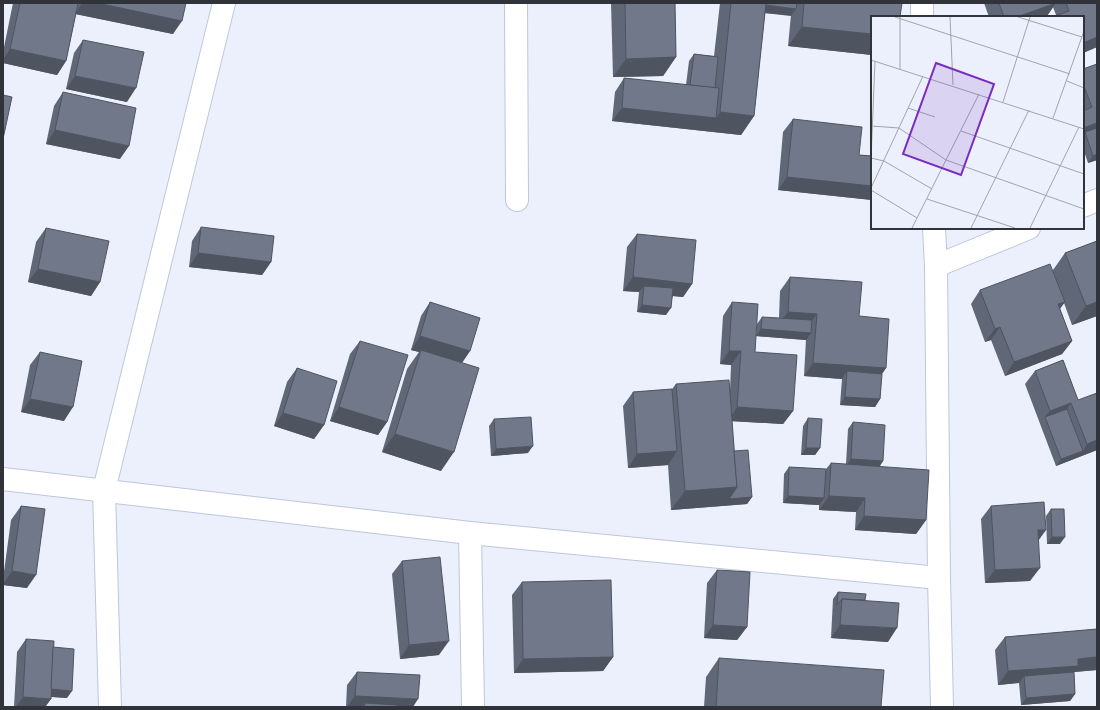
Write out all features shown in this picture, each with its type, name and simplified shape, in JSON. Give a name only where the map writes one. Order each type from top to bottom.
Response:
[{"type":"street","points":[[110,707],[104,490],[224,3]]},
{"type":"street","points":[[516,3],[517,200]]},
{"type":"street","points":[[922,3],[922,16]]},
{"type":"street","points":[[1084,206],[1097,200]]},
{"type":"street","points":[[934,229],[936,266],[939,578],[942,707]]},
{"type":"street","points":[[936,266],[1027,229]]},
{"type":"street","points":[[3,479],[470,533],[939,578]]},
{"type":"street","points":[[470,533],[473,707]]},
{"type":"building","points":[[20,3],[78,3],[66,61],[10,49]]},
{"type":"building","points":[[97,3],[186,3],[182,21]]},
{"type":"building","points":[[625,3],[675,3],[676,57],[626,59]]},
{"type":"building","points":[[731,3],[766,3],[754,116],[720,112]]},
{"type":"building","points":[[766,3],[797,3],[796,9],[766,5]]},
{"type":"building","points":[[804,3],[902,3],[900,16],[871,16],[871,34],[802,27]]},
{"type":"building","points":[[999,3],[1056,3],[1020,16],[1004,16]]},
{"type":"building","points":[[1066,3],[1096,3],[1097,37],[1084,43],[1084,16],[1055,16],[1069,11]]},
{"type":"building","points":[[83,40],[144,52],[136,88],[75,76]]},
{"type":"building","points":[[694,54],[718,57],[715,88],[690,85]]},
{"type":"building","points":[[1097,64],[1097,123],[1084,128],[1084,111],[1092,107],[1084,87],[1084,69]]},
{"type":"building","points":[[624,78],[719,88],[716,118],[622,108]]},
{"type":"building","points":[[63,92],[136,108],[129,146],[55,130]]},
{"type":"building","points":[[3,95],[12,97],[3,139]]},
{"type":"building","points":[[793,119],[862,127],[859,155],[871,156],[871,186],[787,177]]},
{"type":"building","points":[[1097,128],[1097,154],[1093,156],[1085,132]]},
{"type":"building","points":[[201,227],[274,236],[271,262],[198,253]]},
{"type":"building","points":[[46,228],[109,241],[100,282],[38,269]]},
{"type":"building","points":[[637,234],[696,240],[692,284],[633,277]]},
{"type":"building","points":[[1097,241],[1097,302],[1086,306],[1065,253]]},
{"type":"building","points":[[1050,264],[1065,302],[1058,304],[1072,341],[1014,362],[1000,327],[995,329],[980,290]]},
{"type":"building","points":[[790,277],[862,282],[859,316],[889,319],[886,368],[813,363],[817,314],[788,312]]},
{"type":"building","points":[[644,286],[673,288],[671,308],[642,305]]},
{"type":"building","points":[[430,302],[480,318],[470,351],[420,336]]},
{"type":"building","points":[[732,302],[758,304],[755,352],[797,355],[793,411],[737,407],[741,351],[729,351]]},
{"type":"building","points":[[762,317],[812,320],[811,333],[761,329]]},
{"type":"building","points":[[360,341],[408,355],[387,422],[339,407]]},
{"type":"building","points":[[421,350],[479,368],[454,452],[395,434]]},
{"type":"building","points":[[40,352],[82,361],[73,407],[30,399]]},
{"type":"building","points":[[1063,360],[1078,400],[1097,393],[1097,440],[1087,444],[1071,403],[1050,411],[1035,371]]},
{"type":"building","points":[[297,368],[337,381],[324,425],[283,413]]},
{"type":"building","points":[[847,371],[882,374],[880,399],[845,397]]},
{"type":"building","points":[[729,380],[737,487],[685,491],[676,384]]},
{"type":"building","points":[[672,389],[677,451],[637,454],[633,392]]},
{"type":"building","points":[[1067,409],[1083,451],[1061,459],[1045,417]]},
{"type":"building","points":[[531,417],[533,446],[496,449],[494,419]]},
{"type":"building","points":[[808,418],[822,419],[820,448],[806,448]]},
{"type":"building","points":[[853,422],[885,425],[883,461],[851,459]]},
{"type":"building","points":[[748,450],[752,497],[729,499],[737,487],[734,451]]},
{"type":"building","points":[[831,463],[929,470],[926,520],[864,516],[865,498],[829,496]]},
{"type":"building","points":[[789,467],[826,469],[824,498],[788,496]]},
{"type":"building","points":[[1044,502],[1046,530],[1038,530],[1040,568],[995,570],[991,506]]},
{"type":"building","points":[[21,506],[45,509],[36,575],[12,571]]},
{"type":"building","points":[[1051,509],[1064,509],[1065,537],[1052,537]]},
{"type":"building","points":[[440,557],[449,641],[409,645],[402,561]]},
{"type":"building","points":[[717,570],[750,572],[747,627],[713,625]]},
{"type":"building","points":[[611,580],[613,657],[523,659],[522,582]]},
{"type":"building","points":[[838,592],[866,594],[865,600],[842,599],[837,605]]},
{"type":"building","points":[[842,599],[899,603],[897,628],[840,625]]},
{"type":"building","points":[[1097,629],[1097,657],[1078,659],[1078,666],[1008,671],[1005,637]]},
{"type":"building","points":[[26,639],[54,641],[51,699],[23,697]]},
{"type":"building","points":[[53,647],[74,649],[72,691],[51,689]]},
{"type":"building","points":[[719,658],[884,670],[881,707],[716,707]]},
{"type":"building","points":[[357,672],[420,675],[418,699],[355,696]]},
{"type":"building","points":[[1074,672],[1075,694],[1026,698],[1024,676]]},
{"type":"building","points":[[365,703],[397,705],[397,707],[364,707]]}]
